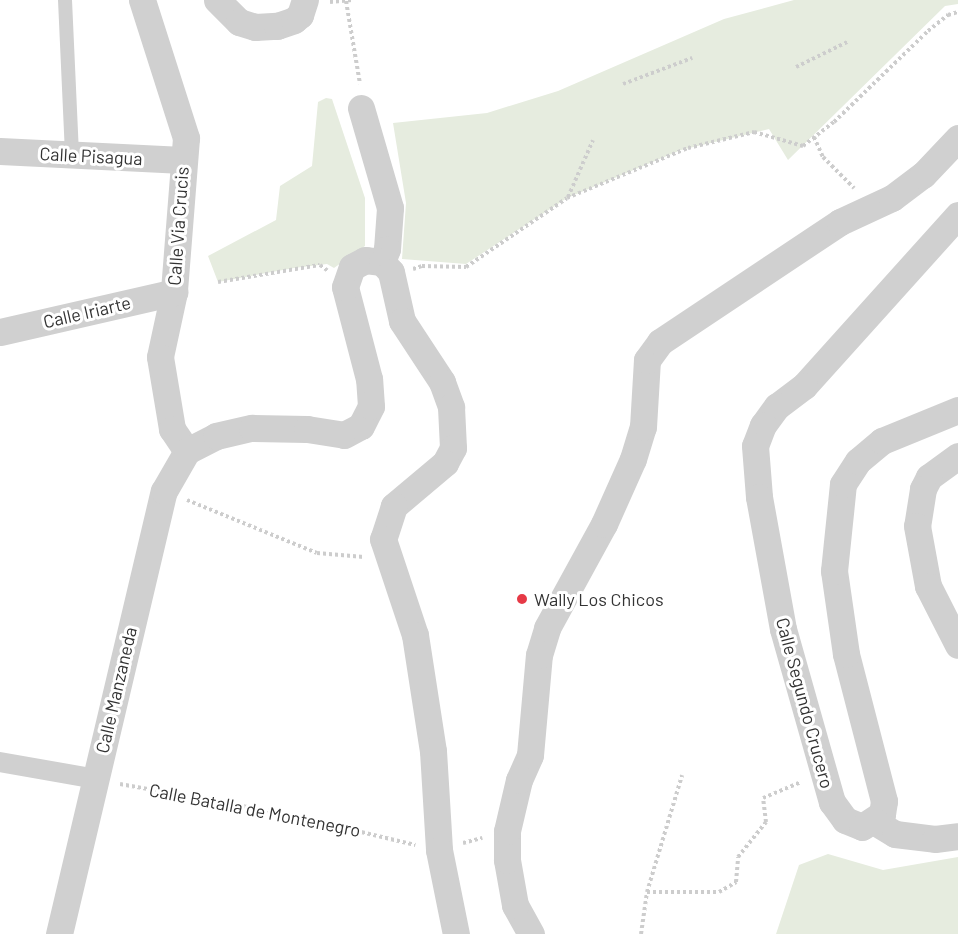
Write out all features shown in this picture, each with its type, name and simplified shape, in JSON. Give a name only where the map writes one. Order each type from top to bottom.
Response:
[{"type":"street","name":"Calle Via Crucis","points":[[141,0],[183,128],[174,292],[160,357],[172,429],[187,451]]},
{"type":"street","points":[[217,0],[233,18],[255,27],[277,26],[294,20],[300,15],[305,0]]},
{"type":"street","points":[[361,108],[390,208],[388,270],[402,321],[413,344],[442,382],[451,407],[453,448],[445,463],[394,506],[383,539],[415,635],[433,751],[439,850],[456,934]]},
{"type":"street","points":[[531,934],[515,905],[507,860],[507,831],[519,780],[530,755],[539,655],[548,628],[604,524],[633,459],[643,427],[647,360],[660,342],[840,222],[874,208],[923,175],[958,138]]},
{"type":"street","name":"Calle Pisagua","points":[[0,151],[183,160]]},
{"type":"street","name":"Calle Segundo Crucero","points":[[875,822],[861,827],[845,820],[832,802],[783,629],[759,497],[755,446],[762,425],[777,406],[804,386],[958,215]]},
{"type":"street","points":[[187,451],[216,436],[252,428],[308,429],[344,435],[361,426],[371,406],[369,380],[345,286],[348,273],[360,261],[388,270]]},
{"type":"street","name":"Calle Iriarte","points":[[0,332],[174,292]]},
{"type":"street","points":[[958,410],[882,441],[858,461],[843,484],[834,571],[846,654],[884,801],[882,814],[875,822],[895,834],[935,839],[958,836]]},
{"type":"street","name":"Calle Manzaneda","points":[[59,934],[165,491],[187,451]]},
{"type":"street","points":[[958,456],[929,477],[923,489],[917,526],[928,586],[958,645]]},
{"type":"street","points":[[0,762],[96,779]]},
{"type":"lane","points":[[65,0],[72,156]]},
{"type":"path","points":[[346,1],[359,70],[361,108]]},
{"type":"path","points":[[388,270],[422,266],[466,267],[567,198],[688,148],[754,132],[803,146],[928,31],[948,15],[958,12]]},
{"type":"path","points":[[796,68],[847,42]]},
{"type":"path","points":[[622,84],[692,58]]},
{"type":"path","points":[[814,137],[824,157],[874,208]]},
{"type":"path","points":[[567,198],[593,140]]},
{"type":"path","points":[[218,282],[320,265],[345,286]]},
{"type":"path","points":[[165,491],[318,553],[388,559]]},
{"type":"path","points":[[648,892],[720,892],[736,882],[738,857],[766,822],[763,798],[823,771]]},
{"type":"path","points":[[641,934],[648,892],[682,775]]},
{"type":"path","name":"Calle Batalla de Montenegro","points":[[96,779],[286,814],[439,850],[507,831]]},
{"type":"shaded area","points":[[794,0],[958,0],[958,4],[945,6],[788,160],[769,129],[681,150],[567,198],[466,264],[402,259],[406,203],[393,123],[487,113],[558,91],[724,19]]},
{"type":"shaded area","points":[[326,98],[332,99],[365,198],[365,246],[334,268],[327,264],[218,282],[208,256],[276,220],[280,186],[312,166],[318,102]]},
{"type":"shaded area","points":[[828,854],[883,870],[958,857],[958,934],[776,934],[799,865]]},
{"type":"place","name":"Wally Los Chicos","points":[[522,599]]}]
